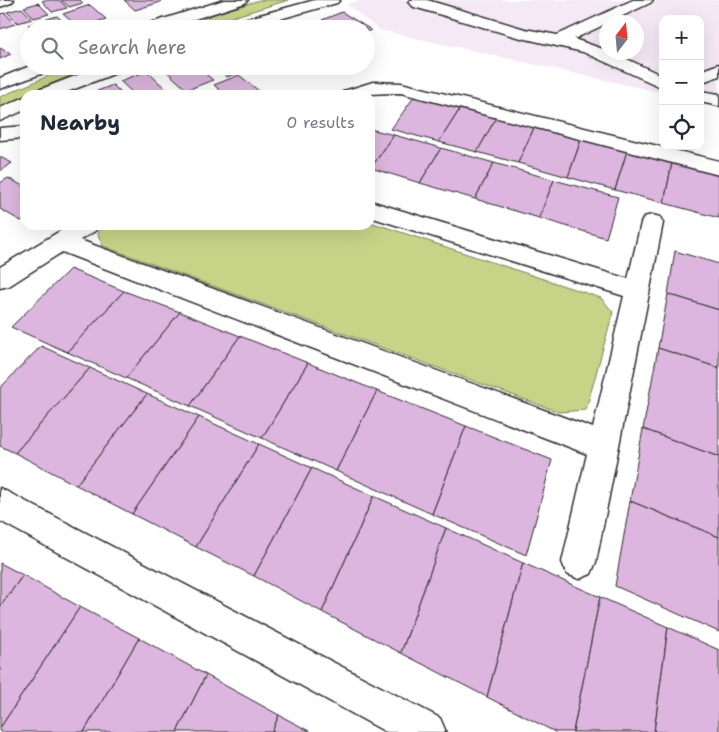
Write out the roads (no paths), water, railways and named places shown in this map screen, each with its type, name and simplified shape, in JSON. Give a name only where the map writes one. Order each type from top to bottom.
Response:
[{"type":"street","points":[[0,2],[6,0]]},
{"type":"street","points":[[193,20],[240,0]]},
{"type":"street","points":[[258,20],[332,0]]},
{"type":"street","points":[[419,0],[416,2],[418,4],[523,34],[559,40],[589,48],[659,81]]},
{"type":"street","points":[[464,0],[523,34]]},
{"type":"street","points":[[559,40],[645,0]]},
{"type":"street","points":[[0,84],[23,75]]},
{"type":"street","points":[[55,90],[94,75]]},
{"type":"street","points":[[364,90],[373,87],[401,88],[719,168]]},
{"type":"street","points":[[704,97],[719,100]]},
{"type":"street","points":[[0,114],[20,105]]},
{"type":"street","points":[[0,134],[20,132]]},
{"type":"street","points":[[375,211],[638,291]]},
{"type":"street","points":[[579,562],[652,223]]},
{"type":"street","points":[[0,279],[79,230]]},
{"type":"street","points":[[60,242],[604,446]]},
{"type":"street","points":[[0,504],[426,732]]}]
